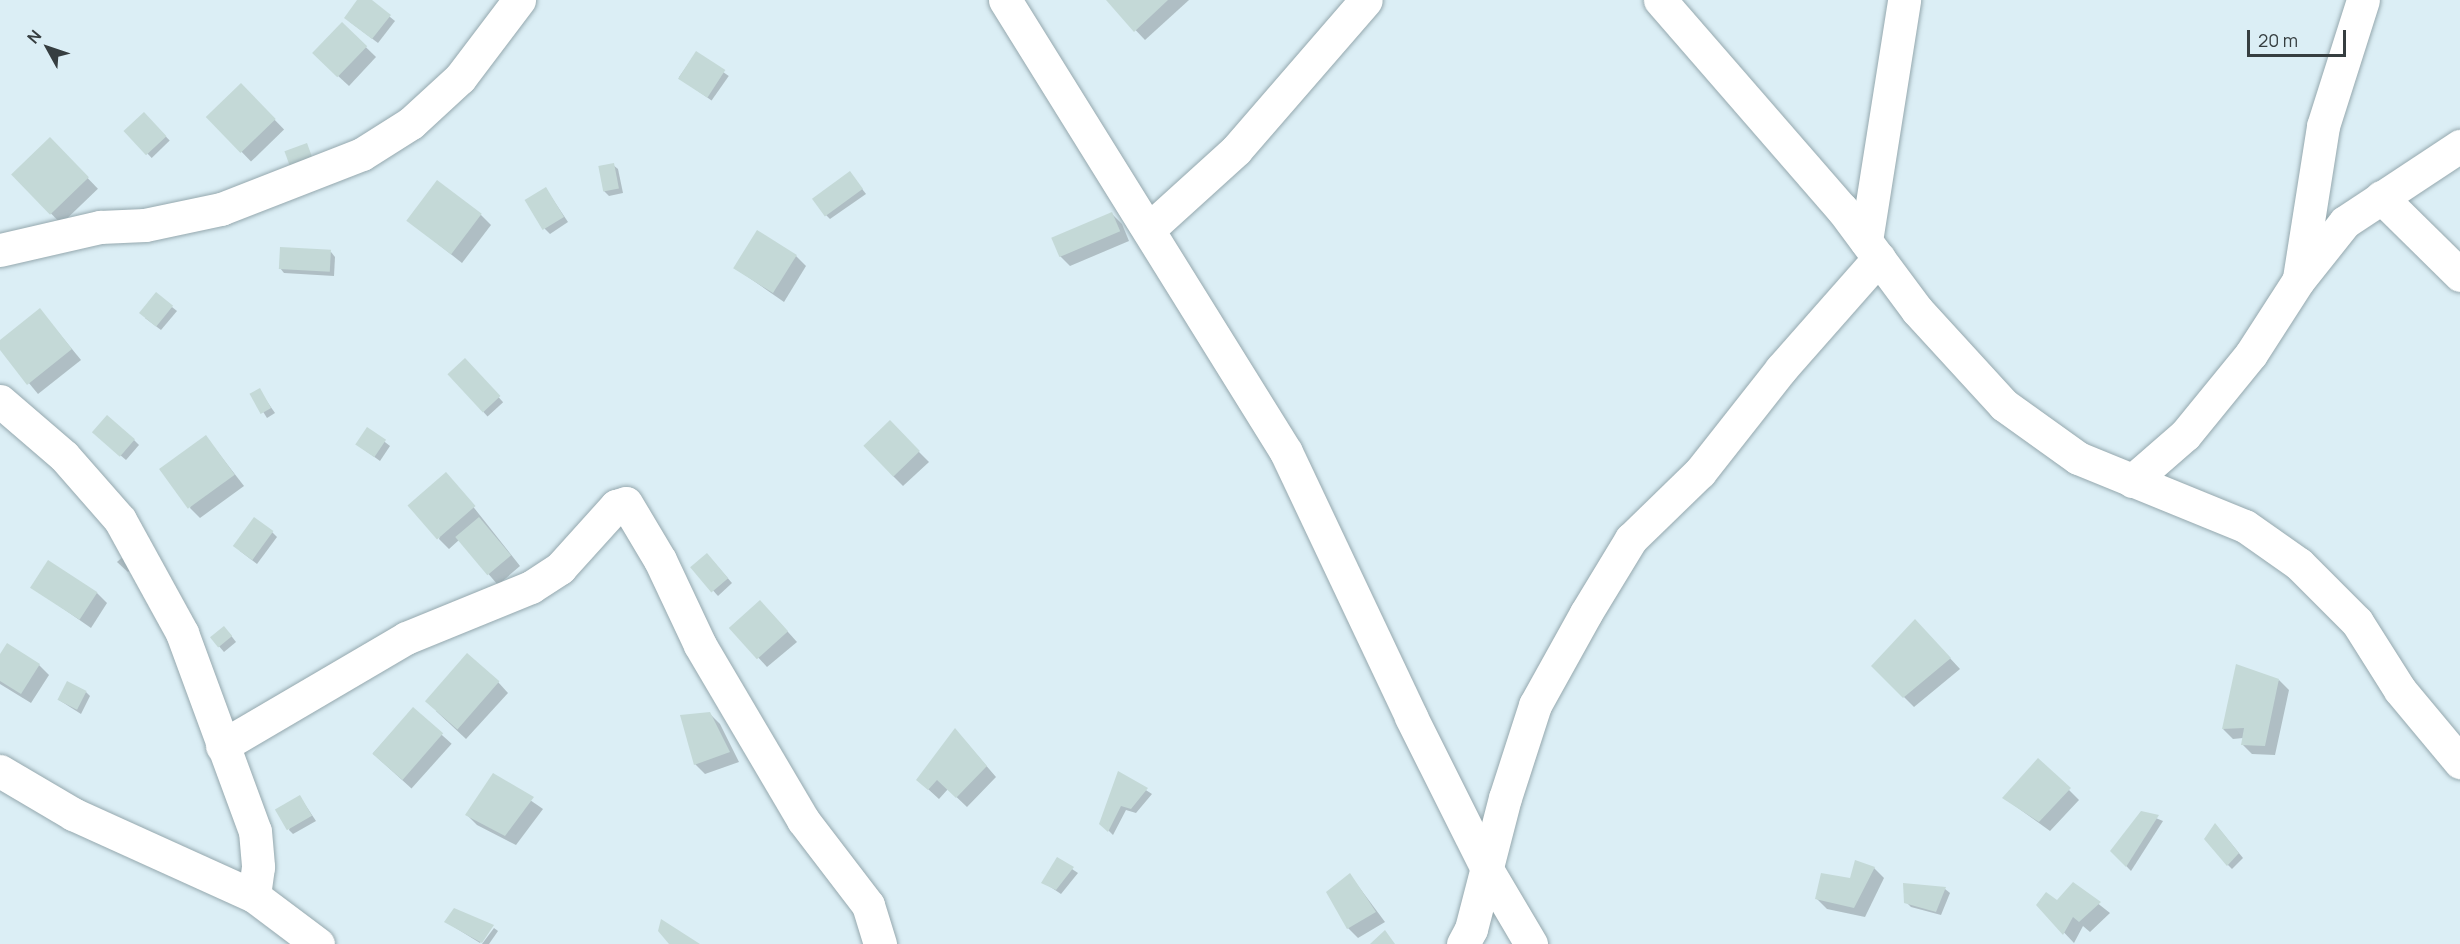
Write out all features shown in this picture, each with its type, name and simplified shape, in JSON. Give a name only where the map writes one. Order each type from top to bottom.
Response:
[{"type":"street","points":[[0,250],[100,227],[145,225],[221,209],[362,154],[411,123],[460,78],[519,0]]},
{"type":"street","points":[[1005,0],[1286,452],[1488,872],[1531,944]]},
{"type":"street","points":[[1149,229],[1236,150],[1366,0]]},
{"type":"street","points":[[1660,0],[1873,249],[1917,310],[2004,405],[2078,458],[2245,526],[2299,564],[2357,622],[2400,690],[2460,762]]},
{"type":"street","points":[[1463,944],[1471,929],[1488,872],[1505,798],[1535,705],[1631,539],[1700,472],[1873,249],[1904,0]]},
{"type":"street","points":[[2298,281],[2323,126],[2363,0]]},
{"type":"street","points":[[2132,480],[2186,435],[2251,354],[2298,281],[2345,222],[2460,146]]},
{"type":"street","points":[[2381,197],[2460,276]]},
{"type":"street","points":[[0,401],[64,456],[120,520],[182,633],[255,831],[258,867],[254,896]]},
{"type":"street","points":[[222,746],[406,638],[531,587],[560,568],[616,506],[626,503],[660,560],[700,645],[803,820],[868,905],[880,944]]},
{"type":"street","points":[[0,771],[73,814],[254,896],[318,944]]},
{"type":"building","points":[[357,0],[372,0],[391,15],[372,39],[344,18]]},
{"type":"building","points":[[1106,0],[1168,0],[1134,32]]},
{"type":"building","points":[[342,22],[367,46],[337,77],[312,53]]},
{"type":"building","points":[[696,51],[725,70],[707,98],[678,79]]},
{"type":"building","points":[[241,83],[276,119],[240,153],[206,117]]},
{"type":"building","points":[[144,112],[167,136],[146,155],[124,131]]},
{"type":"building","points":[[50,137],[89,177],[50,215],[11,175]]},
{"type":"building","points":[[307,143],[314,162],[291,170],[284,151]]},
{"type":"building","points":[[614,163],[619,189],[603,192],[598,166]]},
{"type":"building","points":[[850,171],[863,189],[825,216],[812,199]]},
{"type":"building","points":[[437,180],[482,214],[451,254],[406,221]]},
{"type":"building","points":[[546,187],[564,217],[543,230],[525,200]]},
{"type":"building","points":[[1112,212],[1120,231],[1059,257],[1051,238]]},
{"type":"building","points":[[757,230],[797,255],[773,293],[733,268]]},
{"type":"building","points":[[280,247],[331,250],[330,272],[279,269]]},
{"type":"building","points":[[156,292],[173,306],[156,327],[139,313]]},
{"type":"building","points":[[40,308],[72,349],[27,385],[0,350],[0,340]]},
{"type":"building","points":[[465,358],[500,396],[483,412],[447,374]]},
{"type":"building","points":[[260,388],[271,408],[261,414],[250,394]]},
{"type":"building","points":[[107,415],[135,439],[120,457],[92,432]]},
{"type":"building","points":[[890,420],[920,451],[893,477],[863,446]]},
{"type":"building","points":[[367,427],[386,440],[374,457],[355,444]]},
{"type":"building","points":[[206,435],[235,475],[188,509],[159,469]]},
{"type":"building","points":[[446,472],[476,506],[437,539],[408,505]]},
{"type":"building","points":[[254,517],[273,531],[252,560],[233,546]]},
{"type":"building","points":[[479,517],[511,555],[487,575],[455,537]]},
{"type":"building","points":[[707,553],[728,578],[711,592],[690,567]]},
{"type":"building","points":[[48,560],[97,592],[80,620],[30,588]]},
{"type":"building","points":[[760,600],[788,631],[757,659],[729,628]]},
{"type":"building","points":[[1915,619],[1951,658],[1903,698],[1871,666]]},
{"type":"building","points":[[224,626],[232,636],[218,647],[210,637]]},
{"type":"building","points":[[7,643],[40,664],[21,694],[0,681],[0,654]]},
{"type":"building","points":[[467,653],[499,681],[457,730],[425,701]]},
{"type":"building","points":[[2236,664],[2279,679],[2265,746],[2241,745],[2244,728],[2222,729]]},
{"type":"building","points":[[67,681],[87,691],[77,710],[57,700]]},
{"type":"building","points":[[413,707],[443,733],[403,780],[372,754]]},
{"type":"building","points":[[710,712],[730,752],[694,765],[680,715]]},
{"type":"building","points":[[955,728],[987,766],[956,798],[937,780],[928,790],[916,780]]},
{"type":"building","points":[[2038,758],[2071,788],[2039,822],[2002,798]]},
{"type":"building","points":[[1118,771],[1148,788],[1131,809],[1121,806],[1108,832],[1099,824]]},
{"type":"building","points":[[493,773],[534,797],[505,836],[465,815]]},
{"type":"building","points":[[300,795],[312,816],[287,830],[275,810]]},
{"type":"building","points":[[2141,811],[2159,815],[2126,867],[2110,851]]},
{"type":"building","points":[[2215,823],[2239,853],[2227,866],[2204,839]]},
{"type":"building","points":[[1057,857],[1074,867],[1056,890],[1041,883]]},
{"type":"building","points":[[1855,860],[1875,867],[1854,908],[1815,899],[1821,873],[1850,878]]},
{"type":"building","points":[[1350,873],[1376,912],[1347,929],[1326,892]]},
{"type":"building","points":[[2073,882],[2101,902],[2079,922],[2073,917],[2063,935],[2036,905],[2046,892],[2057,900]]},
{"type":"building","points":[[1903,883],[1946,887],[1936,912],[1904,903]]},
{"type":"building","points":[[454,908],[494,925],[482,943],[444,922]]},
{"type":"building","points":[[661,919],[700,944],[669,944],[658,931]]},
{"type":"building","points":[[1385,930],[1395,944],[1370,944]]}]
